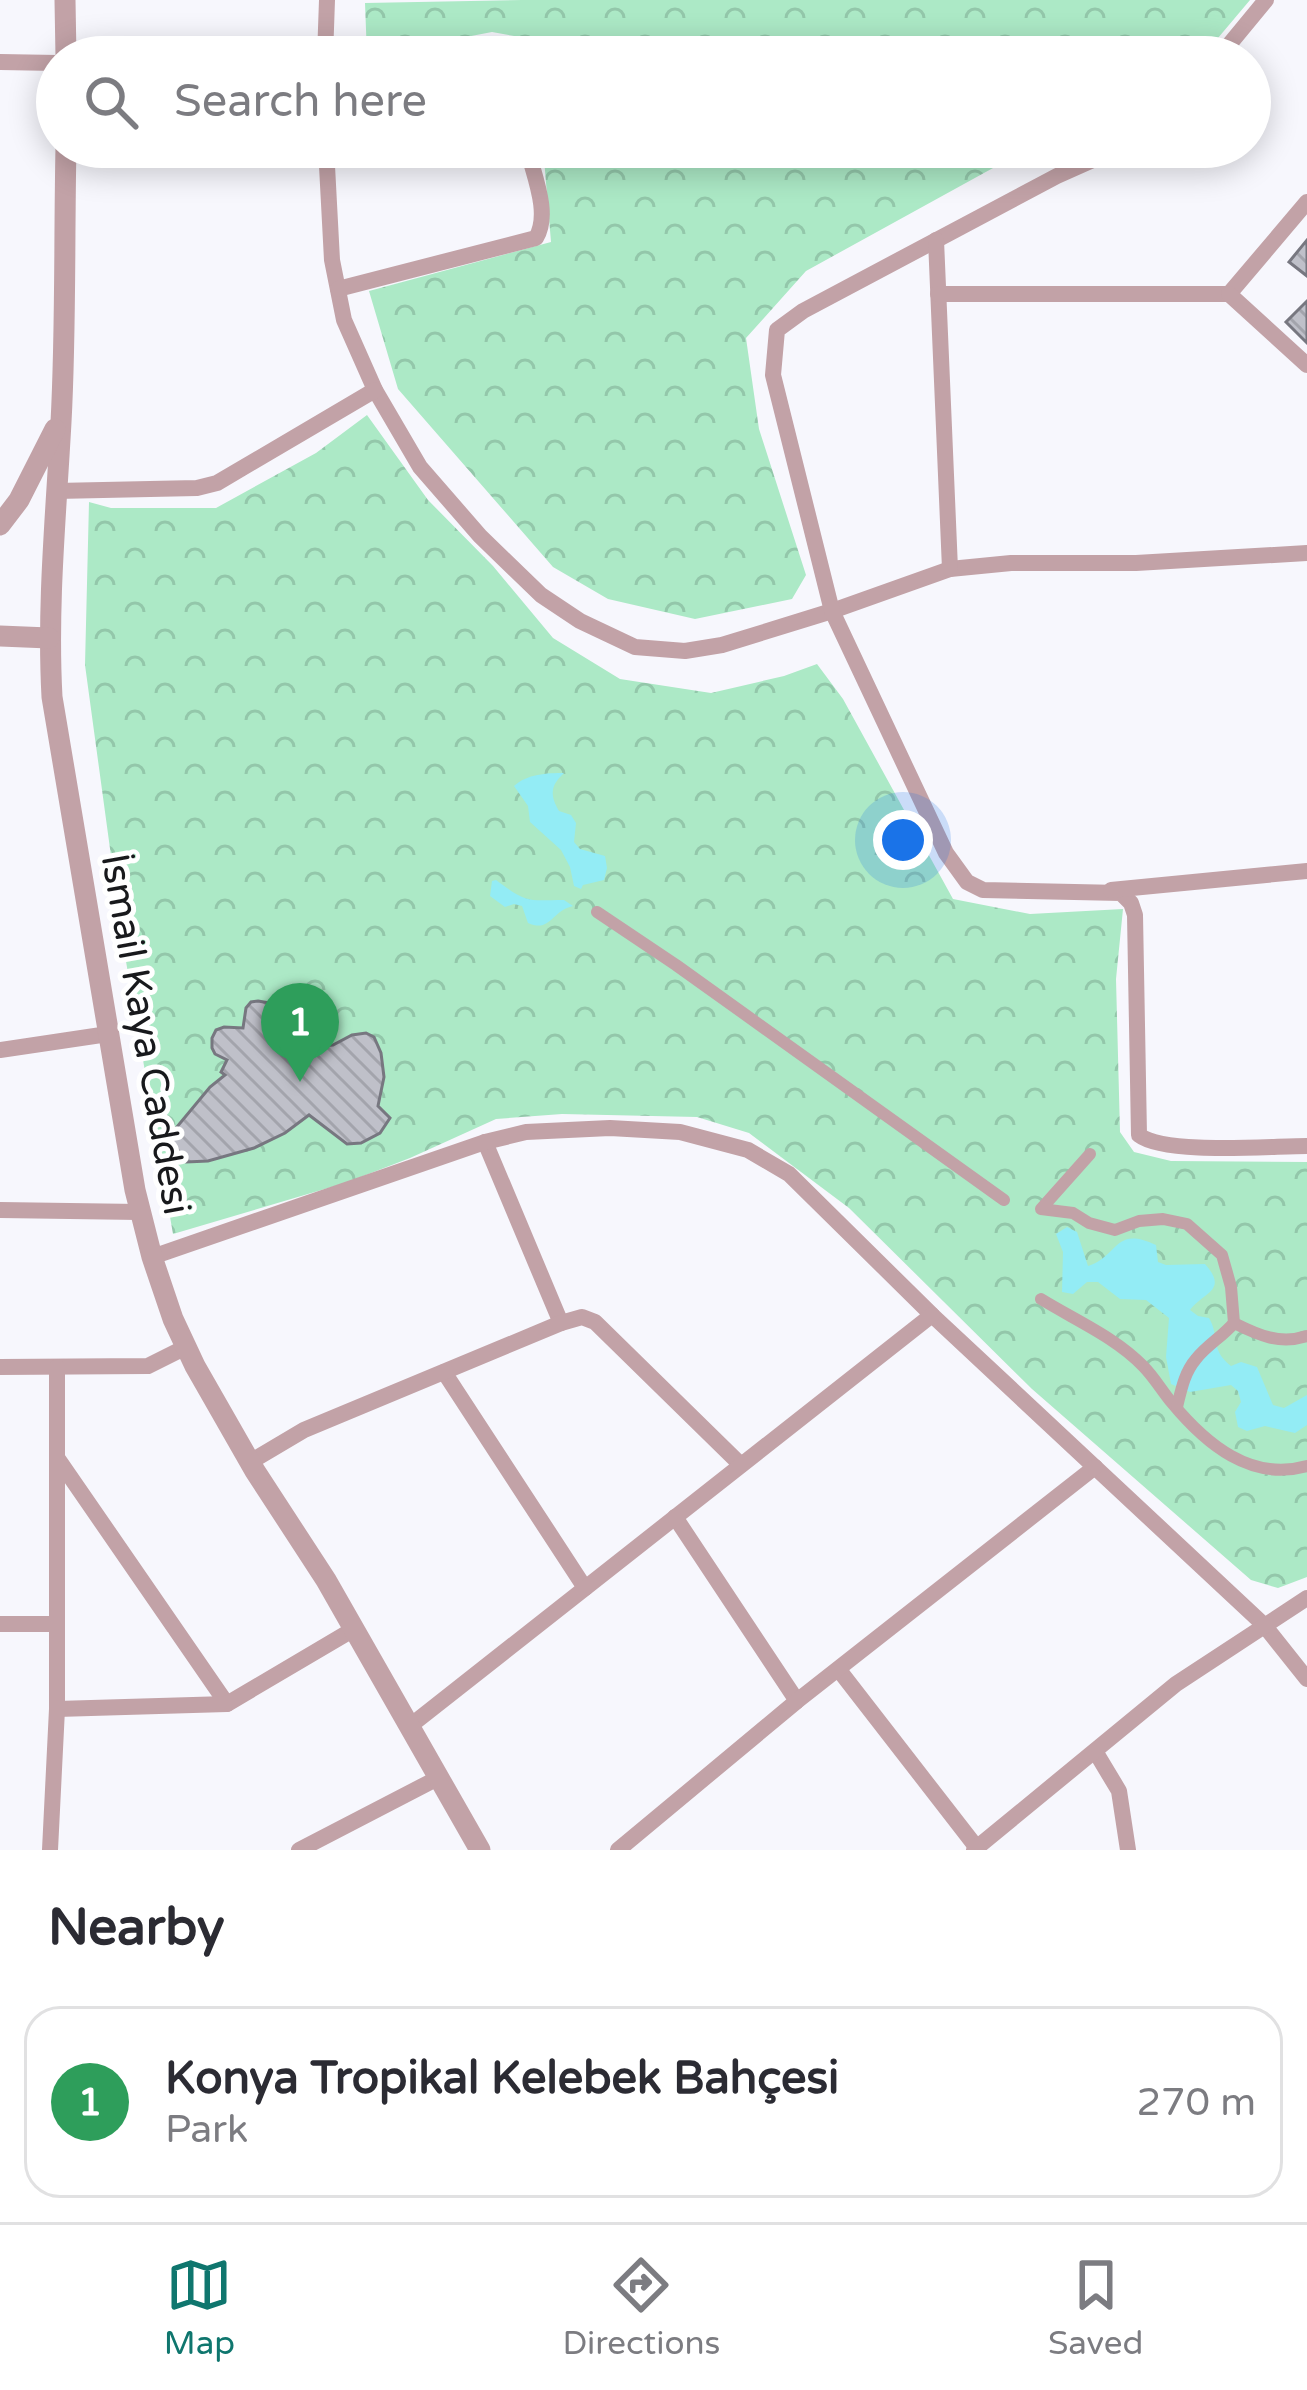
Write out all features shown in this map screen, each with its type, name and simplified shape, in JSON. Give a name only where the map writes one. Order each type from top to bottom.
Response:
[{"type":"street","points":[[65,0],[66,36]]},
{"type":"street","points":[[326,36],[327,0]]},
{"type":"street","points":[[1236,36],[1266,0]]},
{"type":"street","points":[[0,62],[36,63]]},
{"type":"street","name":"İsmail Kaya Caddesi","points":[[66,168],[61,418],[51,559],[52,697],[140,1212],[186,1347],[480,1850]]},
{"type":"street","points":[[327,168],[332,260],[344,320],[375,390],[420,467],[480,536],[541,595],[580,621],[635,647],[685,651],[722,645],[950,569],[1307,553]]},
{"type":"street","points":[[338,289],[536,238],[541,230],[541,207],[532,168]]},
{"type":"street","points":[[1075,168],[802,311],[777,330],[773,375],[832,611],[946,853],[968,881],[983,890],[1121,893],[1131,903],[1139,1136],[1150,1143],[1180,1146],[1307,1146]]},
{"type":"street","points":[[1229,294],[1307,202]]},
{"type":"street","points":[[936,240],[950,569]]},
{"type":"street","points":[[938,294],[1229,294],[1307,365]]},
{"type":"street","points":[[56,491],[197,488],[217,483],[375,390]]},
{"type":"street","points":[[0,525],[19,500],[61,418]]},
{"type":"street","points":[[0,636],[49,638]]},
{"type":"street","points":[[1093,892],[1307,871]]},
{"type":"street","points":[[597,912],[1004,1201]]},
{"type":"street","points":[[0,1050],[108,1034]]},
{"type":"street","points":[[152,1257],[484,1142],[526,1132],[610,1127],[680,1132],[748,1150],[789,1174],[932,1315],[1264,1625],[1307,1679]]},
{"type":"street","points":[[484,1142],[561,1323]]},
{"type":"street","points":[[1090,1154],[1041,1209],[1073,1213],[1114,1230],[1163,1219],[1186,1224],[1222,1255],[1234,1322],[1194,1360],[1178,1400]]},
{"type":"street","points":[[0,1210],[140,1212]]},
{"type":"street","points":[[1041,1299],[1105,1336],[1143,1365],[1178,1400],[1198,1432],[1244,1462],[1274,1473],[1307,1466]]},
{"type":"street","points":[[410,1726],[932,1315]]},
{"type":"street","points":[[250,1462],[304,1430],[582,1317],[595,1322],[741,1465]]},
{"type":"street","points":[[1234,1322],[1287,1342],[1307,1336]]},
{"type":"street","points":[[0,1367],[148,1366],[186,1347]]},
{"type":"street","points":[[50,1850],[57,1709],[57,1366]]},
{"type":"street","points":[[444,1372],[585,1588]]},
{"type":"street","points":[[57,1458],[226,1704]]},
{"type":"street","points":[[618,1850],[797,1701],[1095,1467]]},
{"type":"street","points":[[675,1517],[797,1701]]},
{"type":"street","points":[[839,1670],[975,1849],[1176,1684],[1307,1598]]},
{"type":"street","points":[[0,1624],[57,1624]]},
{"type":"street","points":[[57,1709],[226,1704],[354,1629]]},
{"type":"street","points":[[1095,1751],[1119,1791],[1128,1850]]},
{"type":"street","points":[[299,1850],[440,1777]]},
{"type":"green space","points":[[1250,0],[1220,36],[514,36],[492,32],[366,36],[365,3]]},
{"type":"green space","points":[[545,168],[993,168],[806,271],[746,338],[759,429],[806,575],[792,599],[695,619],[608,599],[553,567],[398,389],[369,291],[551,242]]},
{"type":"green space","points":[[367,415],[428,500],[493,566],[553,638],[620,679],[711,693],[817,664],[843,699],[953,899],[1030,914],[1123,909],[1116,979],[1120,1132],[1134,1152],[1171,1161],[1307,1162],[1307,1577],[1278,1588],[1251,1580],[1032,1389],[849,1208],[749,1133],[697,1117],[562,1114],[496,1119],[345,1183],[173,1234],[123,944],[85,665],[89,502],[111,508],[216,508],[316,453]]},
{"type":"water","points":[[564,773],[554,787],[556,805],[576,823],[574,842],[580,849],[605,856],[607,868],[604,880],[581,889],[574,886],[561,850],[530,822],[528,806],[514,786],[531,777]]},
{"type":"water","points":[[496,880],[522,897],[564,900],[573,906],[542,925],[528,923],[522,906],[505,907],[490,896]]},
{"type":"water","points":[[1067,1227],[1077,1232],[1088,1266],[1132,1238],[1156,1245],[1158,1262],[1166,1265],[1205,1264],[1214,1286],[1190,1310],[1209,1318],[1220,1354],[1231,1366],[1241,1362],[1257,1367],[1273,1405],[1284,1408],[1307,1395],[1307,1425],[1295,1433],[1265,1426],[1247,1431],[1238,1427],[1235,1412],[1241,1402],[1231,1385],[1190,1392],[1171,1384],[1166,1357],[1169,1318],[1146,1300],[1120,1299],[1098,1282],[1087,1282],[1073,1294],[1062,1292],[1063,1252],[1056,1234]]},
{"type":"building","points":[[1307,240],[1307,276],[1289,262]]},
{"type":"building","points":[[1307,301],[1307,343],[1286,322]]},
{"type":"building","points":[[258,1001],[298,1016],[313,1029],[320,1046],[352,1035],[374,1037],[384,1077],[378,1106],[390,1118],[380,1133],[347,1144],[309,1115],[254,1148],[208,1161],[186,1162],[171,1152],[171,1134],[225,1075],[221,1072],[227,1060],[212,1048],[216,1030],[243,1028],[246,1008]]},
{"type":"place","name":"Konya Tropikal Kelebek Bahçesi","points":[[300,1082]]}]
